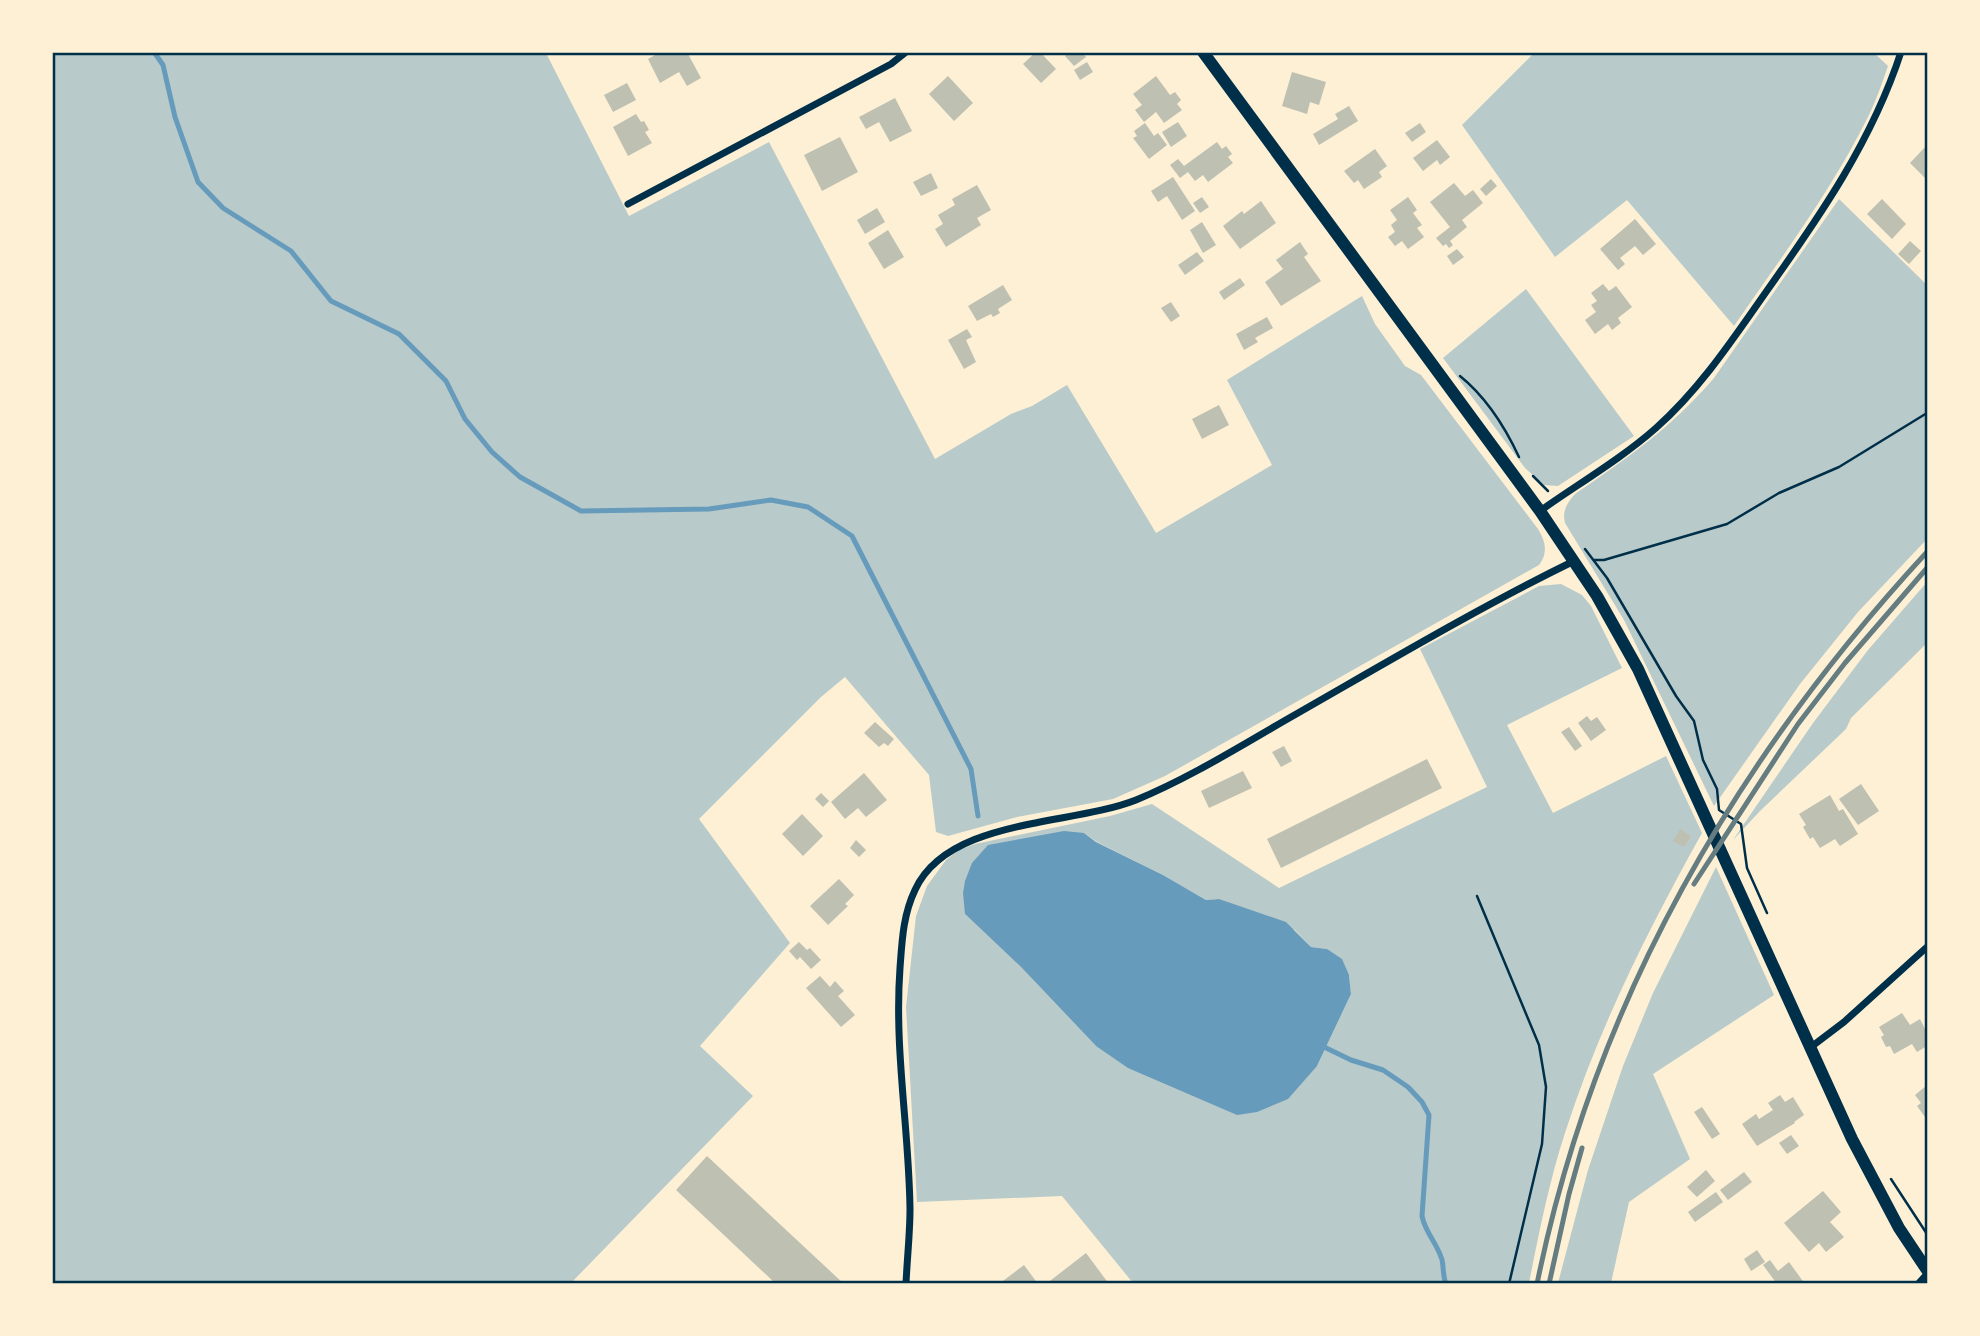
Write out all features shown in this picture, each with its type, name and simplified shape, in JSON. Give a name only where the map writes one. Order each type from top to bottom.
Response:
[{"type":"main road","points":[[1203,52],[1574,561],[1638,669],[1852,1139],[1899,1228],[1927,1272]]},
{"type":"street","points":[[628,204],[891,64],[906,52]]},
{"type":"street","points":[[1540,511],[1656,428],[1706,374],[1847,173],[1879,111],[1901,52]]},
{"type":"street","points":[[906,1283],[910,1210],[897,1009],[905,920],[915,888],[931,865],[953,848],[991,833],[1107,810],[1137,799],[1220,758],[1431,637],[1574,561]]},
{"type":"street","points":[[1811,1047],[1844,1022],[1927,947]]},
{"type":"street","points":[[1918,1283],[1927,1272]]},
{"type":"path","points":[[1574,561],[1604,560],[1727,524],[1779,493],[1839,467],[1927,413]]},
{"type":"path","points":[[1477,896],[1539,1045],[1546,1087],[1542,1144],[1509,1283]]},
{"type":"shaded area","points":[[1873,52],[1888,66],[1868,117],[1822,198],[1734,326],[1627,200],[1555,257],[1462,125],[1532,55],[1531,53]]},
{"type":"shaded area","points":[[52,53],[550,53],[547,55],[629,216],[769,142],[935,459],[1067,385],[1156,533],[1272,465],[1227,380],[1362,296],[1375,324],[1405,366],[1421,375],[1538,529],[1543,538],[1544,556],[1539,565],[1165,776],[1113,799],[1017,817],[948,836],[936,832],[929,775],[845,677],[821,697],[699,819],[790,943],[700,1046],[753,1096],[571,1283],[53,1283]]},
{"type":"shaded area","points":[[1839,199],[1927,285],[1927,539],[1858,612],[1800,684],[1714,806],[1624,620],[1565,523],[1565,511],[1575,494],[1665,427],[1714,378]]},
{"type":"shaded area","points":[[1526,289],[1634,436],[1558,486],[1544,485],[1525,468],[1443,358]]},
{"type":"shaded area","points":[[1927,582],[1927,643],[1851,718],[1846,729],[1733,840],[1813,723],[1868,650]]},
{"type":"shaded area","points":[[1561,584],[1582,595],[1591,606],[1622,668],[1507,725],[1553,813],[1666,756],[1702,833],[1644,943],[1609,1017],[1578,1094],[1559,1151],[1529,1283],[1133,1283],[1062,1196],[917,1202],[906,1007],[916,916],[927,886],[946,860],[959,850],[975,844],[1110,816],[1152,804],[1279,888],[1487,787],[1420,649],[1539,586]],"holes":[[[1084,833],[1206,900],[1219,899],[1295,930],[1311,947],[1327,949],[1349,975],[1351,994],[1317,1066],[1096,1046],[1021,967],[965,914]]]},
{"type":"shaded area","points":[[1716,867],[1774,995],[1653,1074],[1690,1159],[1629,1202],[1611,1283],[1558,1283],[1588,1170],[1623,1066],[1653,993]]},
{"type":"water","points":[[1064,831],[1084,833],[1096,842],[1206,900],[1219,899],[1286,922],[1311,947],[1327,949],[1342,959],[1349,975],[1351,994],[1317,1066],[1288,1099],[1257,1112],[1237,1115],[1128,1068],[1096,1046],[1021,967],[965,914],[965,881],[972,863],[988,845]]},
{"type":"building","points":[[654,52],[687,52],[701,78],[687,86],[679,72],[660,83],[648,59],[655,55]]},
{"type":"building","points":[[1036,52],[1040,52],[1056,69],[1041,83],[1023,64]]},
{"type":"building","points":[[1069,52],[1082,52],[1086,57],[1074,66],[1065,56]]},
{"type":"building","points":[[1087,62],[1093,72],[1080,80],[1074,70]]},
{"type":"building","points":[[1292,72],[1326,82],[1319,105],[1310,102],[1307,114],[1282,106]]},
{"type":"building","points":[[948,76],[973,103],[954,121],[929,94]]},
{"type":"building","points":[[1156,76],[1170,95],[1175,92],[1181,100],[1177,104],[1182,110],[1164,123],[1156,112],[1144,122],[1135,110],[1142,105],[1133,94]]},
{"type":"building","points":[[627,83],[636,100],[613,112],[604,95]]},
{"type":"building","points":[[895,98],[912,131],[890,142],[879,122],[866,129],[859,117]]},
{"type":"building","points":[[1349,106],[1358,121],[1319,145],[1313,134],[1338,119],[1335,114]]},
{"type":"building","points":[[636,114],[649,130],[645,132],[652,143],[628,156],[613,127]]},
{"type":"building","points":[[1178,122],[1187,136],[1171,147],[1162,132]]},
{"type":"building","points":[[1145,123],[1154,136],[1158,133],[1167,145],[1149,159],[1133,138],[1137,136],[1134,131]]},
{"type":"building","points":[[1420,123],[1426,132],[1412,142],[1405,133]]},
{"type":"building","points":[[840,137],[858,172],[822,191],[804,155]]},
{"type":"building","points":[[1437,140],[1450,157],[1440,165],[1437,160],[1423,171],[1413,158]]},
{"type":"building","points":[[1217,142],[1222,149],[1226,146],[1232,154],[1228,157],[1233,163],[1208,182],[1203,175],[1195,181],[1188,172],[1180,178],[1170,165],[1178,159],[1184,166]]},
{"type":"building","points":[[1927,145],[1927,180],[1910,163]]},
{"type":"building","points":[[1375,149],[1387,166],[1379,172],[1382,177],[1364,189],[1358,180],[1354,183],[1344,171]]},
{"type":"building","points":[[931,173],[938,188],[921,196],[913,182]]},
{"type":"building","points":[[1173,177],[1195,211],[1182,220],[1167,196],[1158,202],[1151,191]]},
{"type":"building","points":[[1491,179],[1497,186],[1486,196],[1480,189]]},
{"type":"building","points":[[1454,183],[1465,196],[1473,190],[1483,203],[1462,220],[1467,227],[1450,241],[1453,245],[1449,248],[1436,238],[1450,227],[1430,202]]},
{"type":"building","points":[[977,185],[991,210],[977,218],[981,225],[946,247],[935,229],[943,224],[938,215],[955,205],[952,199]]},
{"type":"building","points":[[1202,197],[1209,207],[1200,213],[1193,203]]},
{"type":"building","points":[[1408,197],[1417,210],[1413,213],[1422,225],[1417,228],[1424,237],[1408,249],[1402,241],[1395,246],[1388,237],[1395,232],[1391,225],[1397,220],[1390,210]]},
{"type":"building","points":[[1882,199],[1906,224],[1892,239],[1867,214]]},
{"type":"building","points":[[1261,201],[1276,223],[1240,249],[1223,226]]},
{"type":"building","points":[[877,208],[885,222],[865,234],[857,220]]},
{"type":"building","points":[[1635,219],[1656,244],[1643,255],[1635,246],[1620,258],[1625,264],[1618,270],[1600,249]]},
{"type":"building","points":[[1202,222],[1216,245],[1203,253],[1190,230]]},
{"type":"building","points":[[888,230],[904,257],[884,269],[868,243]]},
{"type":"building","points":[[1910,241],[1921,251],[1909,264],[1898,254]]},
{"type":"building","points":[[1300,242],[1308,254],[1304,257],[1321,281],[1281,306],[1265,282],[1283,269],[1276,260]]},
{"type":"building","points":[[1457,249],[1464,257],[1453,265],[1447,256]]},
{"type":"building","points":[[1197,252],[1204,261],[1185,275],[1178,265]]},
{"type":"building","points":[[1240,278],[1245,285],[1224,300],[1219,292]]},
{"type":"building","points":[[1603,284],[1609,291],[1616,286],[1632,307],[1618,318],[1621,323],[1612,330],[1608,324],[1595,334],[1585,320],[1596,312],[1591,305],[1597,301],[1591,293]]},
{"type":"building","points":[[1003,285],[1012,300],[998,309],[1000,313],[977,321],[968,306]]},
{"type":"building","points":[[1171,302],[1180,316],[1171,322],[1161,308]]},
{"type":"building","points":[[1267,317],[1273,328],[1255,338],[1258,342],[1244,350],[1236,334]]},
{"type":"building","points":[[967,329],[972,337],[966,340],[976,362],[964,369],[948,340]]},
{"type":"building","points":[[1219,405],[1229,425],[1202,439],[1192,419]]},
{"type":"building","points":[[1587,716],[1591,721],[1597,717],[1606,730],[1591,741],[1578,723]]},
{"type":"building","points":[[875,722],[894,739],[888,746],[884,743],[879,747],[864,733]]},
{"type":"building","points":[[1569,727],[1582,746],[1575,751],[1561,732]]},
{"type":"building","points":[[1284,746],[1292,761],[1281,767],[1272,752]]},
{"type":"building","points":[[1427,759],[1442,788],[1281,868],[1267,839]]},
{"type":"building","points":[[1243,771],[1252,788],[1209,808],[1201,791]]},
{"type":"building","points":[[864,773],[887,800],[866,817],[858,808],[845,819],[831,802]]},
{"type":"building","points":[[1861,784],[1879,811],[1858,825],[1839,799]]},
{"type":"building","points":[[821,793],[829,801],[823,807],[815,799]]},
{"type":"building","points":[[1830,795],[1839,811],[1843,809],[1858,834],[1840,846],[1835,839],[1820,848],[1813,837],[1810,839],[1799,814]]},
{"type":"building","points":[[802,814],[823,836],[803,856],[782,834]]},
{"type":"building","points":[[1680,829],[1691,836],[1684,847],[1673,841]]},
{"type":"building","points":[[856,840],[866,850],[859,857],[850,848]]},
{"type":"building","points":[[839,879],[854,895],[845,904],[848,906],[828,925],[810,906]]},
{"type":"building","points":[[799,942],[807,950],[810,948],[821,960],[811,969],[800,957],[797,960],[789,951]]},
{"type":"building","points":[[820,976],[830,987],[835,981],[844,991],[838,996],[855,1015],[841,1027],[806,988]]},
{"type":"building","points":[[1902,1013],[1910,1025],[1920,1019],[1927,1033],[1927,1046],[1917,1052],[1912,1044],[1894,1054],[1890,1046],[1886,1047],[1881,1037],[1884,1035],[1879,1027]]},
{"type":"building","points":[[1927,1085],[1925,1117],[1917,1106],[1921,1103],[1915,1095]]},
{"type":"building","points":[[1780,1095],[1785,1102],[1793,1097],[1804,1115],[1757,1146],[1742,1124],[1756,1114],[1759,1119],[1773,1110],[1768,1103]]},
{"type":"building","points":[[1702,1107],[1720,1134],[1712,1139],[1694,1112]]},
{"type":"building","points":[[1791,1135],[1799,1146],[1787,1154],[1779,1143]]},
{"type":"building","points":[[707,1156],[844,1284],[776,1284],[676,1190]]},
{"type":"building","points":[[1706,1170],[1715,1181],[1697,1197],[1687,1187]]},
{"type":"building","points":[[1744,1172],[1752,1182],[1728,1200],[1720,1190]]},
{"type":"building","points":[[1823,1191],[1841,1212],[1830,1222],[1844,1237],[1826,1252],[1819,1243],[1809,1252],[1784,1223]]},
{"type":"building","points":[[1716,1192],[1723,1202],[1695,1222],[1688,1212]]},
{"type":"building","points":[[1757,1250],[1765,1262],[1751,1271],[1744,1259]]},
{"type":"building","points":[[1086,1253],[1109,1284],[1046,1284]]},
{"type":"building","points":[[1770,1260],[1778,1271],[1789,1262],[1805,1284],[1777,1284],[1763,1265]]},
{"type":"building","points":[[1024,1265],[1038,1284],[999,1284]]},
{"type":"waterway","points":[[154,52],[163,65],[175,117],[198,182],[223,208],[291,251],[331,301],[399,334],[446,381],[465,419],[492,452],[520,477],[581,511],[709,509],[771,500],[808,507],[852,536],[971,769],[978,816]]},
{"type":"waterway","points":[[1320,1045],[1351,1060],[1383,1070],[1408,1087],[1422,1102],[1429,1115],[1422,1216],[1442,1259],[1446,1284]]},
{"type":"railway","points":[[1537,1284],[1562,1180],[1595,1080],[1635,984],[1681,891],[1734,801],[1793,715],[1857,632],[1927,552]]},
{"type":"railway","points":[[1694,884],[1798,724],[1845,663],[1927,568]]},
{"type":"railway","points":[[1549,1284],[1582,1148]]}]
